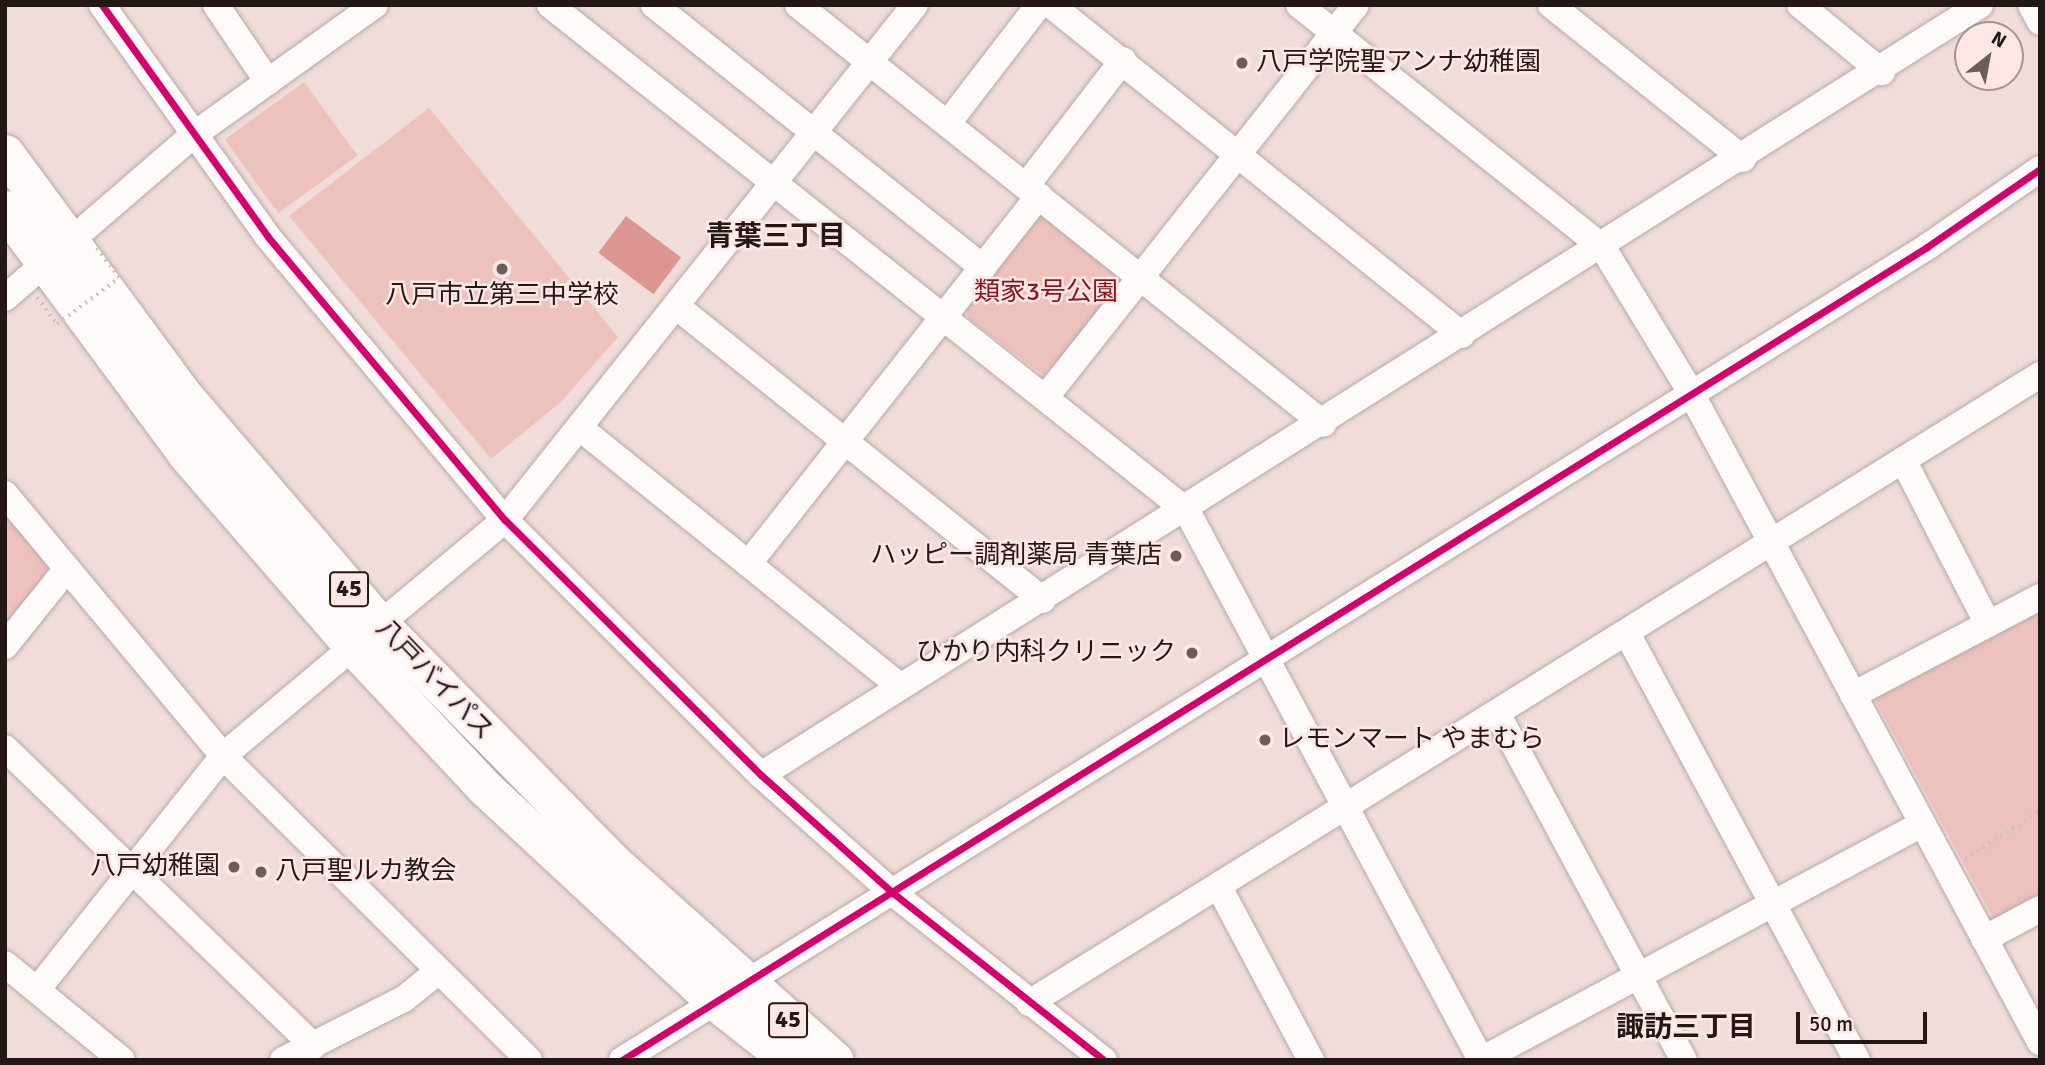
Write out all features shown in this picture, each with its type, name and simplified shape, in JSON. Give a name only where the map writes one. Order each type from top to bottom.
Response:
[{"type":"highway","name":"八戸バイパス","points":[[5,153],[60,262],[186,454],[367,636],[484,786],[727,990],[835,1060]]},
{"type":"highway","name":"八戸バイパス","points":[[5,209],[60,262]]},
{"type":"highway","name":"八戸バイパス","points":[[727,990],[789,1060]]},
{"type":"street","points":[[102,5],[192,136],[352,344],[506,520],[761,775],[893,893],[1104,1060]]},
{"type":"street","points":[[216,5],[268,82]]},
{"type":"street","points":[[5,298],[60,262],[192,136],[375,5]]},
{"type":"street","points":[[654,5],[983,268]]},
{"type":"street","points":[[798,5],[1324,424]]},
{"type":"street","points":[[37,990],[223,756],[506,520],[915,5]]},
{"type":"street","points":[[948,123],[1039,5]]},
{"type":"street","points":[[1051,5],[1462,335]]},
{"type":"street","points":[[1299,5],[1603,248],[1691,393],[2040,1042]]},
{"type":"street","points":[[1045,398],[1356,5]]},
{"type":"street","points":[[1551,5],[1743,159]]},
{"type":"street","points":[[1800,5],[1882,72]]},
{"type":"street","points":[[761,775],[900,686],[1187,511],[1882,72],[1980,5]]},
{"type":"street","points":[[2031,5],[2040,22]]},
{"type":"street","points":[[564,9],[774,182],[1187,511],[1481,1060],[1922,824]]},
{"type":"street","points":[[749,563],[983,268],[1123,61]]},
{"type":"street","points":[[622,1060],[727,990],[893,893],[1691,393],[2040,169]]},
{"type":"street","points":[[676,306],[1043,600]]},
{"type":"street","points":[[1029,1003],[1220,889],[2040,376]]},
{"type":"street","points":[[580,428],[900,686]]},
{"type":"street","points":[[1903,460],[1988,624]]},
{"type":"street","points":[[5,494],[65,571],[223,756],[436,974],[529,1060]]},
{"type":"street","points":[[5,646],[65,571]]},
{"type":"street","points":[[1853,695],[2040,597]]},
{"type":"street","points":[[1628,635],[1857,1060]]},
{"type":"street","points":[[1498,715],[1684,1060]]},
{"type":"street","points":[[5,748],[135,868],[314,1046]]},
{"type":"street","points":[[1220,889],[1311,1060]]},
{"type":"street","points":[[1984,939],[2040,909]]},
{"type":"street","points":[[5,964],[122,1060]]},
{"type":"street","points":[[283,1060],[404,999],[436,974]]},
{"type":"path","points":[[60,262],[118,278],[57,324],[60,262]]},
{"type":"path","points":[[1957,864],[2040,810]]},
{"type":"green space","points":[[304,82],[357,156],[278,213],[225,140]]},
{"type":"green space","points":[[429,108],[618,337],[561,402],[491,459],[289,216]]},
{"type":"green space","name":"類家3号公園","points":[[1044,215],[1122,277],[1121,287],[1044,376],[969,319],[965,308],[1036,216]]},
{"type":"green space","points":[[5,508],[47,564],[46,578],[5,627]]},
{"type":"green space","points":[[2040,607],[2040,900],[1996,923],[1873,696]]},
{"type":"shaded area","points":[[626,216],[681,258],[653,294],[598,253]]},
{"type":"cycle path","points":[[102,5],[268,237],[505,520],[761,775],[893,893],[1104,1060]]},
{"type":"cycle path","points":[[622,1060],[1927,247],[2040,169]]},
{"type":"place","name":"八戸学院聖アンナ幼稚園","points":[[1242,63]]},
{"type":"place","name":"八戸市立第三中学校","points":[[502,269]]},
{"type":"place","name":"ハッピー調剤薬局 青葉店","points":[[1176,556]]},
{"type":"place","name":"ひかり内科クリニック","points":[[1192,653]]},
{"type":"place","name":"レモンマート やまむら","points":[[1265,740]]},
{"type":"place","name":"八戸幼稚園","points":[[234,867]]},
{"type":"place","name":"八戸聖ルカ教会","points":[[261,872]]},
{"type":"district","name":"青葉三丁目","points":[[776,236]]},
{"type":"district","name":"諏訪三丁目","points":[[1686,1027]]}]
